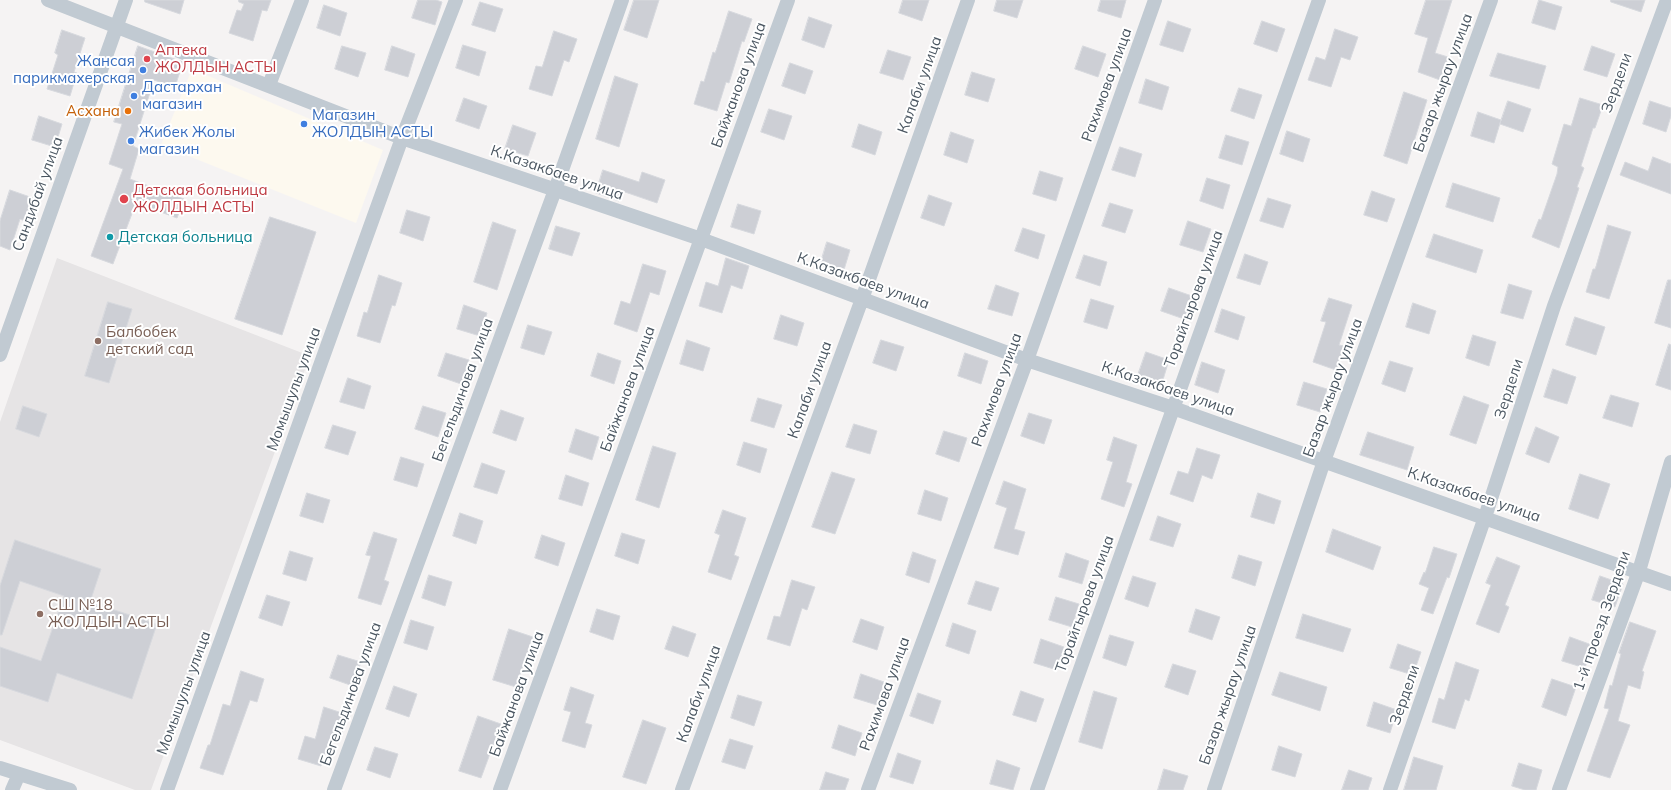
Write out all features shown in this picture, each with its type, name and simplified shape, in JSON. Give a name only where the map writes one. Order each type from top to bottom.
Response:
[{"type":"street","name":"К.Казакбаев улица","points":[[48,0],[402,138],[701,238],[1027,360],[1174,408],[1639,571],[1671,584]]},
{"type":"street","name":"Сандибай улица","points":[[0,355],[126,0]]},
{"type":"street","points":[[269,85],[302,0]]},
{"type":"street","name":"Момышулы улица","points":[[167,790],[402,138],[456,0]]},
{"type":"street","name":"Бегельдинова улица","points":[[334,790],[555,190],[622,0]]},
{"type":"street","name":"Байжанова улица","points":[[500,790],[788,0]]},
{"type":"street","name":"Калаби улица","points":[[682,790],[862,298],[968,0]]},
{"type":"street","name":"Рахимова улица","points":[[868,790],[1027,360],[1155,0]]},
{"type":"street","name":"Торайгырова улица","points":[[1036,790],[1319,0]]},
{"type":"street","name":"Базар жырау улица","points":[[1214,790],[1324,461],[1491,0]]},
{"type":"street","name":"Зердели","points":[[1390,790],[1485,517],[1554,306],[1667,0]]},
{"type":"street","name":"1-й проезд Зердели","points":[[1559,790],[1639,571],[1671,462]]},
{"type":"street","points":[[0,768],[70,790]]},
{"type":"street","points":[[12,790],[19,774]]},
{"type":"shaded area","points":[[192,69],[383,150],[356,223],[161,145]]},
{"type":"shaded area","points":[[57,258],[310,356],[151,790],[135,790],[0,740],[0,422]]},
{"type":"building","points":[[145,0],[184,0],[180,14],[145,2]]},
{"type":"building","points":[[239,0],[271,0],[267,11],[262,10],[253,41],[229,33],[237,10],[241,11],[244,4],[239,2]]},
{"type":"building","points":[[418,0],[436,0],[442,2],[435,25],[412,18]]},
{"type":"building","points":[[634,0],[659,0],[647,38],[624,30]]},
{"type":"building","points":[[903,0],[929,0],[922,21],[899,13]]},
{"type":"building","points":[[997,0],[1023,0],[1017,18],[994,11]]},
{"type":"building","points":[[1101,0],[1126,0],[1121,18],[1098,11]]},
{"type":"building","points":[[1426,0],[1452,0],[1435,53],[1448,57],[1440,80],[1418,72],[1428,38],[1415,34]]},
{"type":"building","points":[[1539,0],[1562,7],[1555,30],[1532,23]]},
{"type":"building","points":[[1611,0],[1645,0],[1641,12],[1611,2]]},
{"type":"building","points":[[480,2],[503,9],[495,32],[472,25]]},
{"type":"building","points":[[324,5],[347,13],[340,36],[317,28]]},
{"type":"building","points":[[729,11],[752,19],[744,42],[742,41],[729,83],[726,82],[717,111],[694,104],[701,81],[704,82],[713,52],[715,53]]},
{"type":"building","points":[[809,17],[832,25],[824,48],[802,40]]},
{"type":"building","points":[[1168,21],[1191,29],[1183,52],[1160,45]]},
{"type":"building","points":[[1262,21],[1285,29],[1277,52],[1254,44]]},
{"type":"building","points":[[1335,29],[1358,37],[1350,60],[1341,57],[1331,87],[1308,80],[1316,57],[1325,60]]},
{"type":"building","points":[[62,30],[85,38],[74,72],[77,73],[70,96],[47,89],[58,55],[55,53]]},
{"type":"building","points":[[554,31],[577,39],[569,62],[564,60],[552,96],[529,89],[536,66],[542,67]]},
{"type":"building","points":[[463,45],[486,52],[479,76],[456,68]]},
{"type":"building","points":[[138,46],[183,62],[175,87],[154,80],[133,146],[139,149],[130,179],[184,199],[177,218],[136,203],[113,264],[91,256],[123,169],[109,164],[122,124],[114,122]]},
{"type":"building","points":[[342,46],[366,53],[358,77],[335,69]]},
{"type":"building","points":[[392,46],[415,54],[408,77],[385,70]]},
{"type":"building","points":[[1083,46],[1106,54],[1098,77],[1075,69]]},
{"type":"building","points":[[1592,46],[1615,54],[1607,77],[1584,70]]},
{"type":"building","points":[[888,50],[911,57],[903,80],[880,73]]},
{"type":"building","points":[[1498,53],[1546,66],[1539,89],[1490,76]]},
{"type":"building","points":[[790,63],[813,71],[805,94],[782,86]]},
{"type":"building","points":[[972,72],[995,79],[988,102],[965,95]]},
{"type":"building","points":[[615,76],[638,84],[619,147],[596,139]]},
{"type":"building","points":[[1146,79],[1169,87],[1162,110],[1139,103]]},
{"type":"building","points":[[1239,88],[1262,95],[1254,119],[1231,111]]},
{"type":"building","points":[[1404,92],[1427,100],[1407,164],[1384,156]]},
{"type":"building","points":[[464,98],[487,106],[479,129],[456,121]]},
{"type":"building","points":[[1580,98],[1603,105],[1595,128],[1593,128],[1581,166],[1584,168],[1577,187],[1579,188],[1559,248],[1532,237],[1539,219],[1541,220],[1557,174],[1558,167],[1552,164],[1564,124],[1571,126]]},
{"type":"building","points":[[1508,101],[1531,109],[1523,132],[1500,124]]},
{"type":"building","points":[[1650,101],[1671,108],[1671,116],[1666,132],[1643,124]]},
{"type":"building","points":[[769,109],[792,116],[784,140],[761,132]]},
{"type":"building","points":[[1478,112],[1501,120],[1494,143],[1471,136]]},
{"type":"building","points":[[39,116],[62,124],[55,147],[32,140]]},
{"type":"building","points":[[859,124],[882,132],[875,155],[852,147]]},
{"type":"building","points":[[513,125],[536,133],[528,156],[505,149]]},
{"type":"building","points":[[1287,131],[1310,139],[1303,162],[1280,154]]},
{"type":"building","points":[[951,132],[974,140],[967,163],[944,155]]},
{"type":"building","points":[[1226,135],[1249,142],[1242,165],[1219,158]]},
{"type":"building","points":[[1120,147],[1142,154],[1135,177],[1112,170]]},
{"type":"building","points":[[1653,157],[1671,164],[1671,194],[1620,175],[1625,162],[1648,171]]},
{"type":"building","points":[[603,170],[639,182],[642,172],[665,180],[657,203],[622,191],[619,201],[596,193]]},
{"type":"building","points":[[1040,171],[1063,178],[1056,201],[1033,194]]},
{"type":"building","points":[[1207,178],[1230,185],[1223,209],[1200,201]]},
{"type":"building","points":[[1453,183],[1500,198],[1493,222],[1446,207]]},
{"type":"building","points":[[10,190],[33,198],[25,221],[20,219],[10,250],[0,246],[0,221]]},
{"type":"building","points":[[1372,191],[1395,199],[1387,222],[1364,215]]},
{"type":"building","points":[[929,195],[952,203],[944,226],[921,218]]},
{"type":"building","points":[[1268,198],[1291,205],[1283,228],[1260,221]]},
{"type":"building","points":[[1110,203],[1133,210],[1125,233],[1102,226]]},
{"type":"building","points":[[738,204],[761,211],[754,234],[731,227]]},
{"type":"building","points":[[407,210],[430,217],[423,241],[400,233]]},
{"type":"building","points":[[270,217],[316,232],[282,335],[235,319]]},
{"type":"building","points":[[1188,221],[1211,229],[1203,252],[1180,245]]},
{"type":"building","points":[[493,222],[516,230],[497,290],[474,282]]},
{"type":"building","points":[[1608,225],[1631,232],[1609,299],[1586,292],[1593,269],[1595,269]]},
{"type":"building","points":[[556,226],[580,233],[572,256],[549,249]]},
{"type":"building","points":[[1023,228],[1045,235],[1038,259],[1015,251]]},
{"type":"building","points":[[1434,234],[1483,250],[1476,273],[1426,257]]},
{"type":"building","points":[[827,242],[850,250],[843,273],[820,265]]},
{"type":"building","points":[[1245,254],[1268,262],[1260,285],[1237,278]]},
{"type":"building","points":[[1084,255],[1107,262],[1100,286],[1076,278]]},
{"type":"building","points":[[726,258],[749,266],[742,289],[731,285],[722,313],[699,306],[706,282],[718,286]]},
{"type":"building","points":[[643,264],[666,271],[659,295],[650,292],[637,332],[614,324],[621,301],[630,304]]},
{"type":"building","points":[[379,275],[402,283],[395,306],[392,305],[380,343],[357,336],[364,312],[367,313]]},
{"type":"building","points":[[1668,280],[1671,280],[1671,328],[1655,323]]},
{"type":"building","points":[[1509,284],[1532,291],[1523,319],[1501,313]]},
{"type":"building","points":[[996,285],[1019,293],[1012,316],[988,309]]},
{"type":"building","points":[[1169,288],[1192,296],[1184,319],[1161,311]]},
{"type":"building","points":[[1329,298],[1352,305],[1339,345],[1344,346],[1336,370],[1313,362],[1326,322],[1321,321]]},
{"type":"building","points":[[1091,299],[1114,306],[1107,329],[1084,322]]},
{"type":"building","points":[[108,302],[132,309],[109,383],[85,376]]},
{"type":"building","points":[[1413,303],[1436,311],[1429,334],[1406,327]]},
{"type":"building","points":[[464,305],[487,313],[480,336],[457,329]]},
{"type":"building","points":[[1222,309],[1245,317],[1238,340],[1215,332]]},
{"type":"building","points":[[781,315],[804,323],[797,346],[774,339]]},
{"type":"building","points":[[1575,317],[1605,327],[1596,355],[1566,345]]},
{"type":"building","points":[[528,325],[552,332],[544,355],[521,348]]},
{"type":"building","points":[[1473,335],[1496,342],[1489,366],[1466,358]]},
{"type":"building","points":[[687,340],[710,348],[703,371],[680,364]]},
{"type":"building","points":[[881,340],[904,347],[896,371],[873,363]]},
{"type":"building","points":[[1669,344],[1671,345],[1671,390],[1656,385]]},
{"type":"building","points":[[1146,352],[1169,360],[1162,383],[1138,375]]},
{"type":"building","points":[[446,353],[469,360],[461,384],[438,376]]},
{"type":"building","points":[[598,353],[621,361],[614,384],[591,376]]},
{"type":"building","points":[[965,353],[988,361],[981,384],[958,376]]},
{"type":"building","points":[[1390,361],[1413,368],[1405,392],[1382,384]]},
{"type":"building","points":[[1202,362],[1225,370],[1218,393],[1195,385]]},
{"type":"building","points":[[1553,369],[1576,377],[1567,404],[1544,397]]},
{"type":"building","points":[[348,378],[371,386],[364,409],[340,402]]},
{"type":"building","points":[[1304,382],[1327,389],[1320,412],[1297,405]]},
{"type":"building","points":[[1611,395],[1639,403],[1632,427],[1603,418]]},
{"type":"building","points":[[1464,396],[1489,405],[1476,444],[1450,435]]},
{"type":"building","points":[[758,398],[782,405],[774,428],[751,421]]},
{"type":"building","points":[[23,406],[47,414],[39,437],[16,429]]},
{"type":"building","points":[[423,406],[446,413],[438,437],[415,429]]},
{"type":"building","points":[[501,410],[524,418],[516,441],[493,433]]},
{"type":"building","points":[[1029,413],[1052,420],[1044,444],[1021,436]]},
{"type":"building","points":[[854,424],[877,431],[870,454],[846,447]]},
{"type":"building","points":[[333,425],[356,432],[348,455],[325,448]]},
{"type":"building","points":[[1536,427],[1559,437],[1549,463],[1526,454]]},
{"type":"building","points":[[576,429],[599,437],[592,460],[569,452]]},
{"type":"building","points":[[944,431],[967,438],[959,462],[936,454]]},
{"type":"building","points":[[1368,432],[1414,447],[1407,470],[1360,455]]},
{"type":"building","points":[[1114,437],[1137,445],[1126,482],[1132,484],[1124,507],[1101,499],[1113,462],[1107,460]]},
{"type":"building","points":[[744,442],[767,449],[760,473],[737,465]]},
{"type":"building","points":[[653,446],[676,453],[659,508],[636,500]]},
{"type":"building","points":[[1197,448],[1220,455],[1212,479],[1202,475],[1193,502],[1170,494],[1178,471],[1188,474]]},
{"type":"building","points":[[401,457],[424,464],[417,487],[394,480]]},
{"type":"building","points":[[482,463],[505,471],[497,494],[474,487]]},
{"type":"building","points":[[832,472],[855,479],[835,534],[812,527]]},
{"type":"building","points":[[1580,474],[1610,484],[1598,519],[1569,509]]},
{"type":"building","points":[[566,475],[589,483],[582,506],[559,499]]},
{"type":"building","points":[[1004,481],[1026,489],[1014,529],[1025,532],[1018,555],[994,548],[1007,508],[996,504]]},
{"type":"building","points":[[925,490],[948,498],[941,521],[918,514]]},
{"type":"building","points":[[307,493],[330,500],[323,523],[300,516]]},
{"type":"building","points":[[1258,493],[1281,501],[1274,524],[1251,517]]},
{"type":"building","points":[[723,510],[746,518],[734,555],[739,557],[731,580],[708,572],[720,535],[715,533]]},
{"type":"building","points":[[460,513],[483,521],[476,544],[453,536]]},
{"type":"building","points":[[1158,516],[1181,524],[1173,547],[1150,540]]},
{"type":"building","points":[[1333,529],[1381,547],[1373,570],[1326,552]]},
{"type":"building","points":[[374,532],[397,539],[384,580],[389,582],[381,605],[358,598],[371,556],[366,555]]},
{"type":"building","points":[[622,533],[645,540],[638,564],[615,556]]},
{"type":"building","points":[[542,535],[565,543],[558,566],[535,558]]},
{"type":"building","points":[[15,540],[101,569],[90,602],[157,624],[132,699],[57,673],[48,702],[0,686],[0,647],[41,661],[64,596],[20,581],[2,635],[0,635],[0,586]]},
{"type":"building","points":[[1434,547],[1457,554],[1449,578],[1447,577],[1433,614],[1421,610],[1429,588],[1419,584],[1424,572],[1425,573]]},
{"type":"building","points":[[290,551],[313,558],[306,581],[283,574]]},
{"type":"building","points":[[913,552],[936,560],[929,583],[906,575]]},
{"type":"building","points":[[1066,553],[1089,561],[1082,584],[1059,577]]},
{"type":"building","points":[[1239,555],[1262,562],[1255,586],[1232,578]]},
{"type":"building","points":[[1497,557],[1520,566],[1505,605],[1509,607],[1499,633],[1476,624],[1491,585],[1486,583]]},
{"type":"building","points":[[429,575],[452,582],[445,606],[422,598]]},
{"type":"building","points":[[1133,576],[1156,583],[1148,607],[1125,599]]},
{"type":"building","points":[[1600,576],[1623,584],[1615,607],[1592,600]]},
{"type":"building","points":[[792,580],[815,587],[807,610],[802,608],[790,646],[767,639],[774,616],[780,617]]},
{"type":"building","points":[[976,581],[999,588],[991,611],[968,604]]},
{"type":"building","points":[[267,595],[290,602],[282,626],[259,618]]},
{"type":"building","points":[[1056,597],[1079,604],[1072,627],[1049,620]]},
{"type":"building","points":[[597,609],[620,616],[613,640],[590,632]]},
{"type":"building","points":[[1196,609],[1220,617],[1212,640],[1189,632]]},
{"type":"building","points":[[1303,614],[1351,629],[1343,652],[1296,638]]},
{"type":"building","points":[[861,619],[884,627],[877,650],[853,642]]},
{"type":"building","points":[[411,620],[434,627],[427,650],[404,643]]},
{"type":"building","points":[[1630,622],[1656,631],[1642,671],[1644,672],[1640,689],[1628,685],[1618,721],[1630,725],[1610,778],[1587,771],[1609,709],[1604,708],[1621,654],[1619,653]]},
{"type":"building","points":[[953,623],[976,631],[969,654],[946,646]]},
{"type":"building","points":[[673,626],[696,634],[688,657],[665,649]]},
{"type":"building","points":[[509,629],[533,637],[516,687],[493,680]]},
{"type":"building","points":[[1110,635],[1134,642],[1126,666],[1103,658]]},
{"type":"building","points":[[1570,637],[1592,645],[1585,668],[1562,661]]},
{"type":"building","points":[[1041,639],[1064,647],[1057,670],[1034,663]]},
{"type":"building","points":[[1398,644],[1421,652],[1413,675],[1390,668]]},
{"type":"building","points":[[338,655],[361,662],[353,686],[330,678]]},
{"type":"building","points":[[1456,662],[1479,670],[1469,701],[1465,699],[1455,729],[1432,722],[1439,698],[1444,700]]},
{"type":"building","points":[[1173,664],[1196,671],[1188,695],[1165,687]]},
{"type":"building","points":[[241,671],[264,679],[257,702],[250,700],[223,775],[200,768],[208,745],[210,745],[223,704],[230,706]]},
{"type":"building","points":[[1280,672],[1327,687],[1320,711],[1272,695]]},
{"type":"building","points":[[861,674],[884,682],[877,705],[854,698]]},
{"type":"building","points":[[1552,679],[1576,687],[1566,716],[1542,707]]},
{"type":"building","points":[[394,686],[417,694],[409,717],[386,709]]},
{"type":"building","points":[[571,687],[594,695],[585,723],[592,725],[585,748],[562,741],[571,712],[564,710]]},
{"type":"building","points":[[1021,691],[1044,699],[1036,722],[1013,715]]},
{"type":"building","points":[[1094,691],[1117,698],[1102,749],[1079,742]]},
{"type":"building","points":[[918,693],[941,701],[933,724],[910,716]]},
{"type":"building","points":[[738,695],[762,702],[754,726],[731,718]]},
{"type":"building","points":[[1374,702],[1397,710],[1390,733],[1367,726]]},
{"type":"building","points":[[324,707],[348,715],[340,738],[331,735],[321,766],[298,759],[305,736],[315,739]]},
{"type":"building","points":[[478,716],[501,724],[481,778],[459,771]]},
{"type":"building","points":[[643,720],[666,728],[646,784],[623,777]]},
{"type":"building","points":[[839,725],[862,733],[855,756],[832,748]]},
{"type":"building","points":[[730,739],[753,746],[745,769],[722,762]]},
{"type":"building","points":[[1279,746],[1302,754],[1295,777],[1272,770]]},
{"type":"building","points":[[375,747],[398,754],[390,778],[367,770]]},
{"type":"building","points":[[898,753],[921,761],[913,784],[890,777]]},
{"type":"building","points":[[1414,757],[1443,766],[1436,790],[1404,790]]},
{"type":"building","points":[[997,760],[1020,768],[1013,790],[990,784]]},
{"type":"building","points":[[1519,763],[1542,770],[1536,790],[1525,790],[1512,786]]},
{"type":"building","points":[[1164,769],[1188,776],[1183,790],[1158,790]]},
{"type":"building","points":[[1349,770],[1372,778],[1368,790],[1342,790]]},
{"type":"building","points":[[826,772],[849,779],[845,790],[820,790]]},
{"type":"place","name":"Аптека ЖОЛДЫН АСТЫ","points":[[147,59]]},
{"type":"place","name":"Жансая парикмахерская","points":[[143,70]]},
{"type":"place","name":"Дастархан магазин","points":[[134,96]]},
{"type":"place","name":"Асхана","points":[[128,111]]},
{"type":"place","name":"Магазин ЖОЛДЫН АСТЫ","points":[[304,124]]},
{"type":"place","name":"Жибек Жолы магазин","points":[[131,141]]},
{"type":"place","name":"Детская больница ЖОЛДЫН АСТЫ","points":[[124,199]]},
{"type":"place","name":"Детская больница","points":[[110,237]]},
{"type":"place","name":"Балбобек детский сад","points":[[98,341]]},
{"type":"place","name":"СШ №18 ЖОЛДЫН АСТЫ","points":[[40,614]]}]
